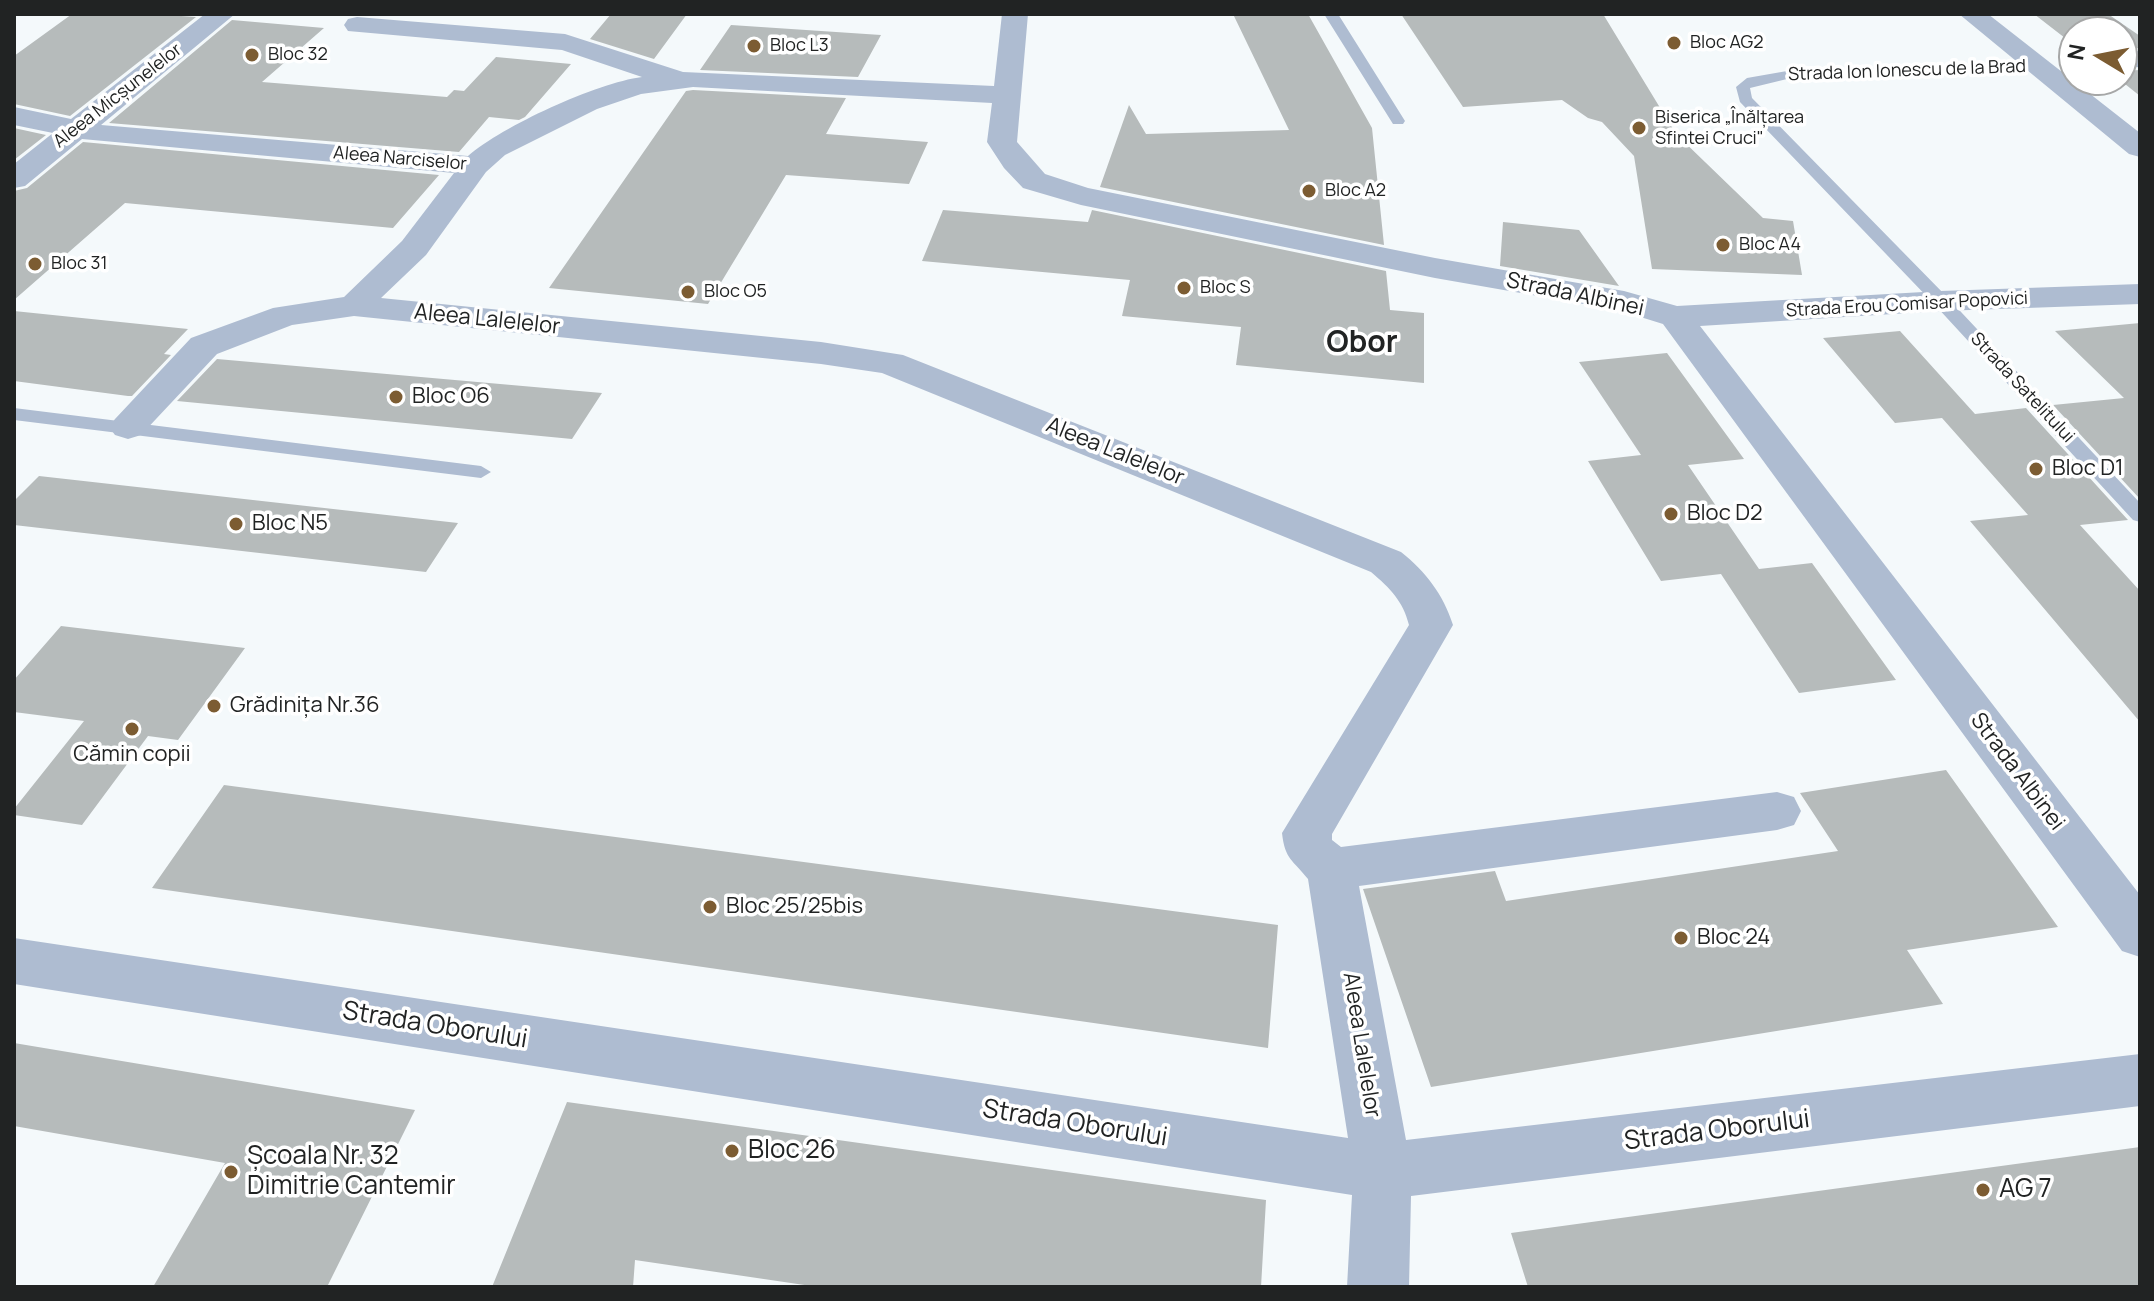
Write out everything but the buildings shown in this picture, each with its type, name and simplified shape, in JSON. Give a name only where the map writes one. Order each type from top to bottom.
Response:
[{"type":"street","name":"Aleea Micșunelelor","points":[[14,179],[222,14]]},
{"type":"street","name":"Strada Albinei","points":[[1015,14],[1002,142],[1015,162],[1034,181],[1069,193],[1420,265],[1624,301],[1675,317],[2140,935]]},
{"type":"street","points":[[1972,14],[2140,148]]},
{"type":"street","points":[[357,25],[571,32],[679,80]]},
{"type":"street","name":"Strada Ion Ionescu de la Brad","points":[[2036,66],[2058,64]]},
{"type":"street","name":"Aleea Narciselor","points":[[14,116],[77,129],[475,166],[494,149],[587,103],[637,86],[679,80],[1007,95]]},
{"type":"street","points":[[354,306],[414,248],[475,166]]},
{"type":"street","name":"Strada Erou Comisar Popovici","points":[[1675,317],[1941,301],[2140,294]]},
{"type":"street","name":"Aleea Lalelelor","points":[[128,427],[204,346],[285,315],[354,306],[821,353],[890,363],[1386,562],[1409,580],[1425,602],[1431,625],[1307,833],[1309,850],[1325,862],[1333,879],[1382,1171],[1378,1287]]},
{"type":"street","points":[[1328,869],[1777,811]]},
{"type":"street","name":"Strada Oborului","points":[[14,961],[1382,1171],[2140,1080]]},
{"type":"lane","points":[[1331,14],[1398,121]]},
{"type":"lane","name":"Strada Ion Ionescu de la Brad","points":[[1743,87],[1752,81],[1787,75],[2036,66]]},
{"type":"lane","name":"Strada Satelitului","points":[[1743,87],[1745,99],[1941,301],[2140,515]]},
{"type":"lane","points":[[14,414],[481,472]]},
{"type":"place","name":"Bloc AG2","points":[[1674,43]]},
{"type":"place","name":"Bloc L3","points":[[754,46]]},
{"type":"place","name":"Bloc 32","points":[[252,55]]},
{"type":"place","name":"Biserica „Înălțarea Sfintei Cruci\"","points":[[1639,128]]},
{"type":"place","name":"Bloc A2","points":[[1309,191]]},
{"type":"place","name":"Bloc A4","points":[[1723,245]]},
{"type":"place","name":"Bloc 31","points":[[35,264]]},
{"type":"place","name":"Bloc S","points":[[1184,288]]},
{"type":"place","name":"Bloc O5","points":[[688,292]]},
{"type":"place","name":"Bloc O6","points":[[396,397]]},
{"type":"place","name":"Bloc D1","points":[[2036,469]]},
{"type":"place","name":"Bloc D2","points":[[1671,514]]},
{"type":"place","name":"Bloc N5","points":[[236,524]]},
{"type":"place","name":"Grădinița Nr.36","points":[[214,706]]},
{"type":"place","name":"Cămin copii","points":[[132,729]]},
{"type":"place","name":"Bloc 25/25bis","points":[[710,907]]},
{"type":"place","name":"Bloc 24","points":[[1681,938]]},
{"type":"place","name":"Bloc 26","points":[[732,1151]]},
{"type":"place","name":"Școala Nr. 32 Dimitrie Cantemir","points":[[231,1172]]},
{"type":"place","name":"AG 7","points":[[1983,1190]]},
{"type":"district","name":"Obor","points":[[1362,344]]}]
